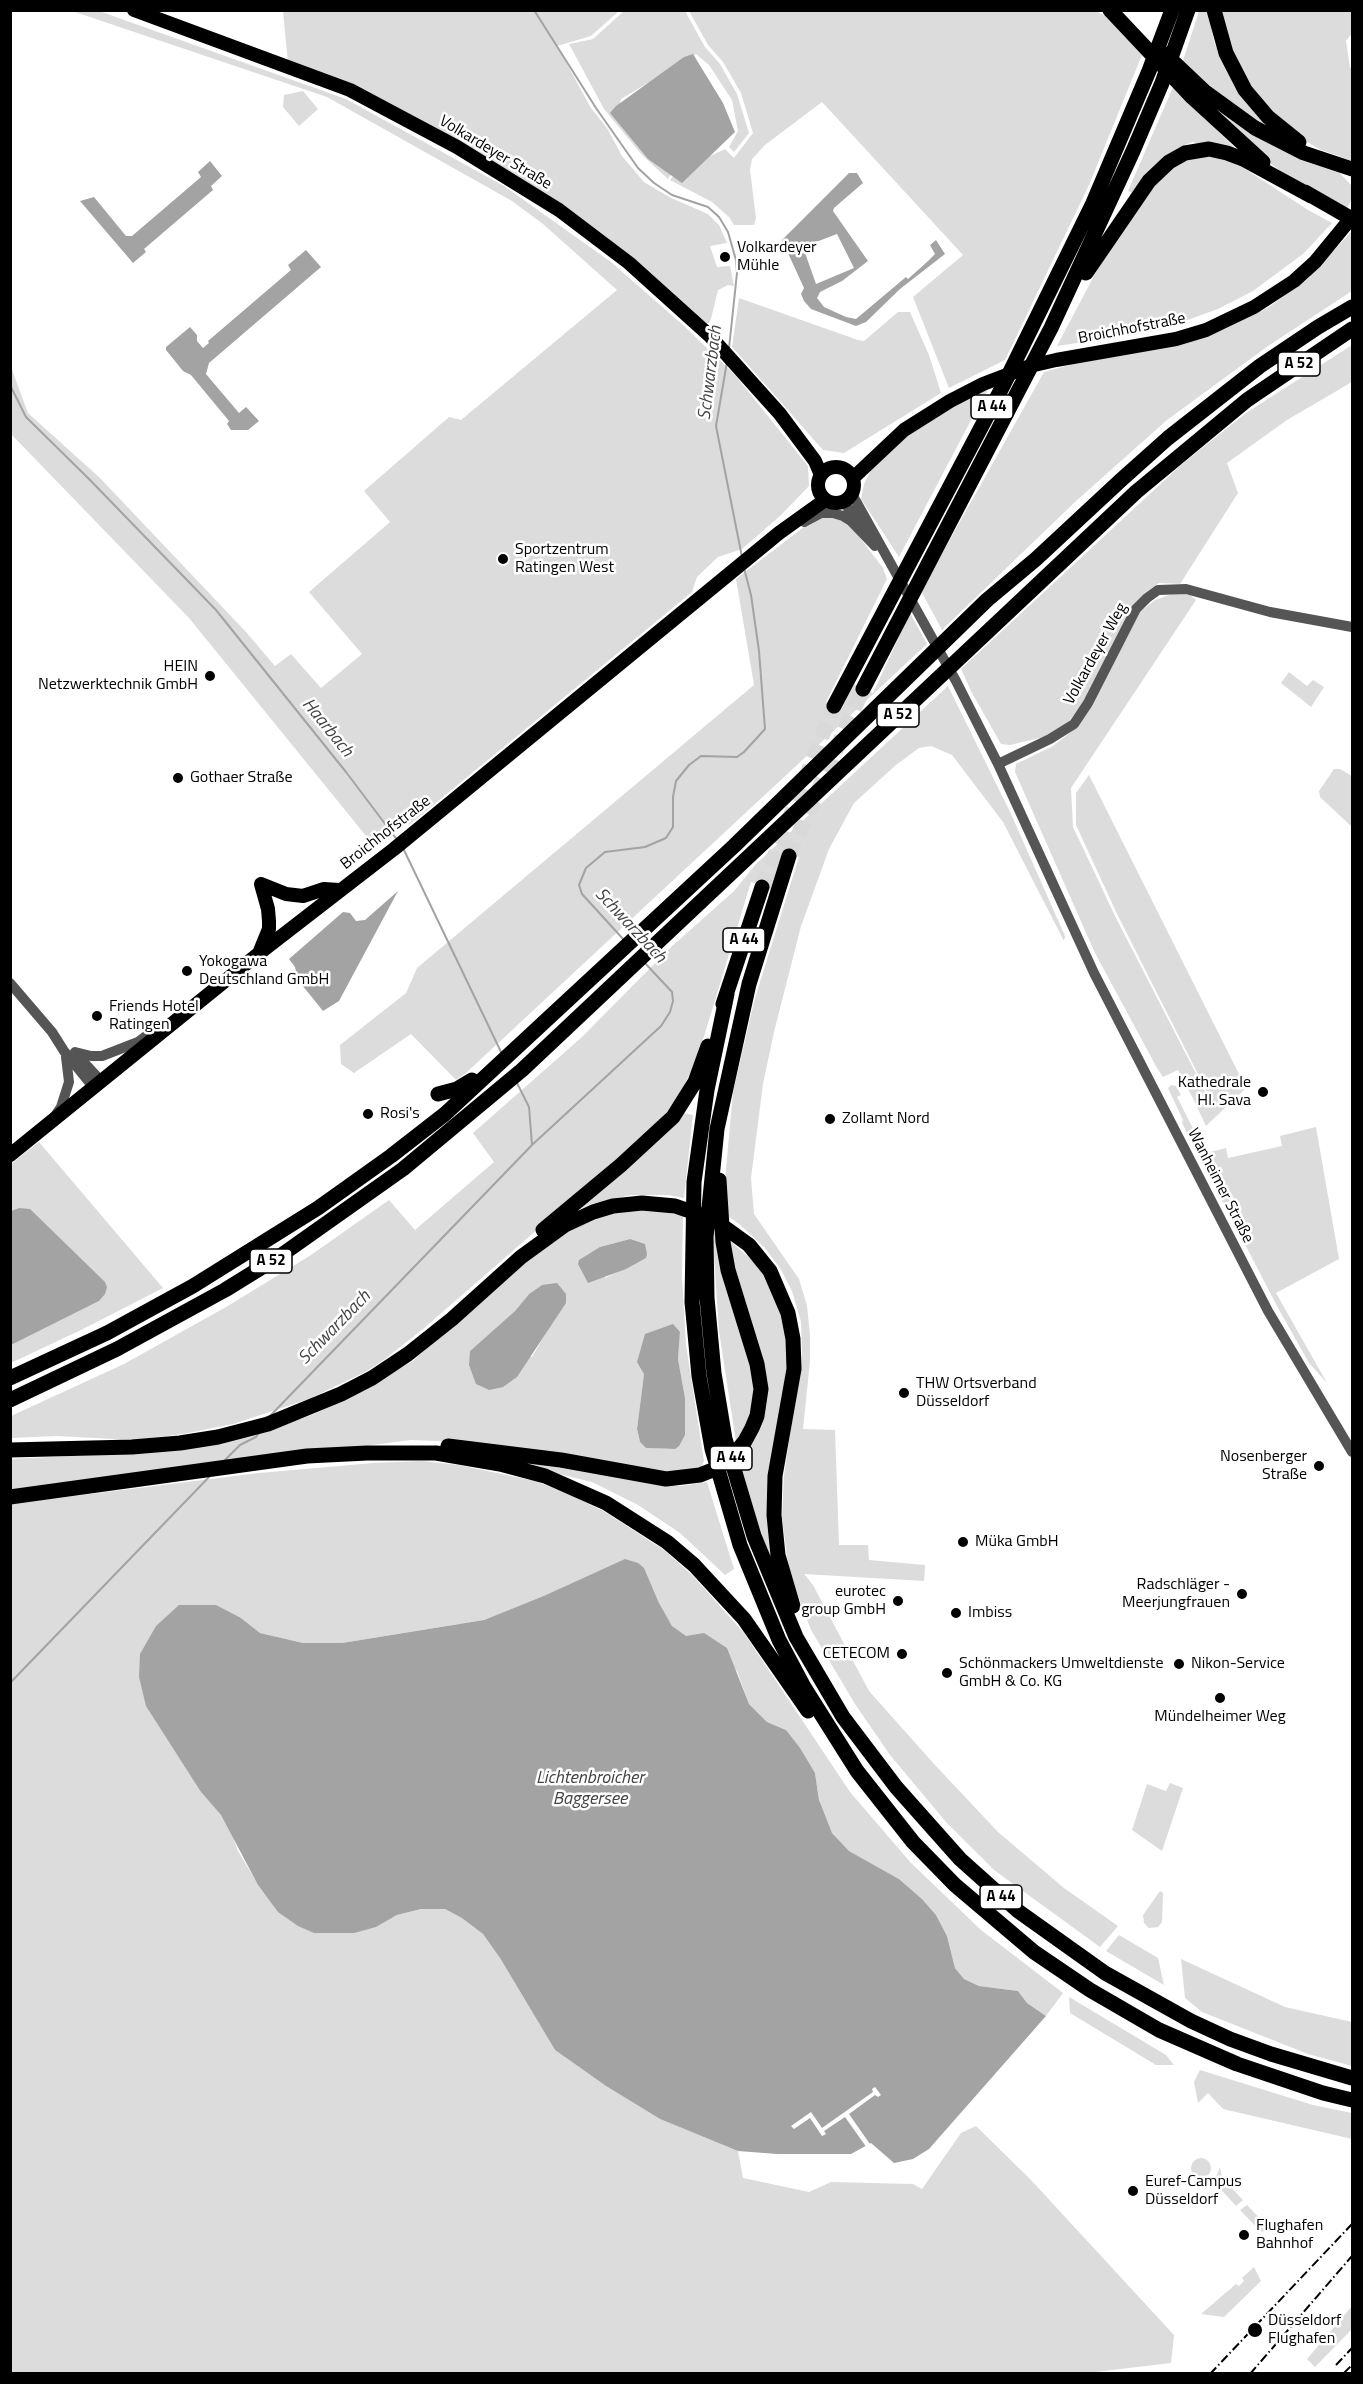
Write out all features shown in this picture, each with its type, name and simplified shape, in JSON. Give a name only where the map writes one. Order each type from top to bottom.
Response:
[{"type":"highway","points":[[1110,10],[1226,130],[1272,169],[1311,196]]},
{"type":"highway","points":[[1124,10],[1192,80],[1221,104],[1272,137],[1304,153],[1345,167]]},
{"type":"highway","name":"A 44","points":[[834,706],[1028,337],[1094,203],[1172,10]]},
{"type":"highway","name":"A 44","points":[[863,689],[1051,328],[1106,213],[1162,82],[1188,10]]},
{"type":"highway","points":[[1214,10],[1221,39],[1232,67],[1252,100],[1285,133],[1345,167]]},
{"type":"highway","points":[[1051,328],[1138,195],[1156,173],[1174,159],[1201,150],[1227,153],[1244,159],[1353,218]]},
{"type":"highway","name":"A 52","points":[[12,1377],[62,1356],[165,1302],[318,1208],[445,1114],[492,1067],[514,1050],[827,757],[987,600],[1036,559],[1168,438],[1260,366],[1318,327],[1353,307]]},
{"type":"highway","name":"A 52","points":[[10,1400],[108,1354],[170,1321],[280,1256],[403,1169],[522,1070],[1136,492],[1247,400],[1353,329]]},
{"type":"highway","name":"A 44","points":[[789,856],[749,984],[717,1129],[706,1238],[707,1298],[714,1373],[725,1438],[754,1536],[788,1619],[832,1700],[871,1755],[936,1834],[1018,1911],[1077,1956],[1191,2021],[1271,2054],[1353,2078]]},
{"type":"highway","name":"A 44","points":[[762,887],[727,994],[707,1090],[694,1182],[692,1302],[699,1376],[712,1449],[740,1545],[779,1640],[836,1741],[884,1807],[955,1885],[1018,1938],[1059,1969],[1123,2010],[1164,2032],[1274,2078],[1353,2100]]},
{"type":"highway","points":[[521,1257],[538,1234],[621,1165],[673,1117],[695,1082],[727,994]]},
{"type":"highway","points":[[438,1094],[457,1089],[492,1067]]},
{"type":"highway","points":[[368,1453],[404,1446],[438,1445],[501,1451],[651,1477],[681,1479],[707,1472],[726,1461],[741,1446],[752,1428],[760,1403],[760,1377],[753,1348],[734,1293],[725,1254],[720,1210],[717,1129]]},
{"type":"highway","points":[[10,1450],[132,1448],[180,1443],[268,1424],[341,1394],[372,1378],[408,1354],[452,1319],[521,1257],[565,1225],[603,1209],[642,1203],[675,1206],[702,1214],[731,1231],[754,1251],[770,1271],[785,1302],[792,1332],[794,1369],[775,1476],[774,1515],[778,1555],[787,1591],[812,1647],[856,1722],[871,1755]]},
{"type":"highway","points":[[10,1497],[307,1456],[436,1453],[500,1464],[572,1486],[634,1519],[667,1542],[719,1590],[744,1619],[806,1709],[836,1741]]},
{"type":"main road","name":"Volkardeyer Straße","points":[[134,10],[350,90],[457,147],[559,210],[620,256],[690,316],[821,457],[844,471]]},
{"type":"main road","name":"Broichhofstraße","points":[[10,1155],[257,955],[394,849],[749,557],[822,488],[844,471],[950,401],[983,384],[1030,366],[1176,339],[1230,320],[1294,281],[1353,218]]},
{"type":"main road","name":"Volkardeyer Straße","points":[[780,414],[815,461],[822,488]]},
{"type":"main road","points":[[822,488],[837,503],[847,498],[855,487],[844,471]]},
{"type":"main road","points":[[257,955],[268,929],[268,909],[261,884],[286,894],[303,896],[324,889],[339,890]]},
{"type":"street","points":[[847,498],[876,539],[956,681],[998,764]]},
{"type":"street","points":[[778,532],[821,513],[832,513],[851,521],[886,558]]},
{"type":"street","name":"Volkardeyer Weg","points":[[998,764],[1050,739],[1074,724],[1088,703],[1136,609],[1158,590],[1186,589],[1270,612],[1353,627]]},
{"type":"street","name":"Wanheimer Straße","points":[[998,764],[1094,973],[1139,1064],[1268,1311],[1353,1452]]},
{"type":"street","points":[[10,983],[98,1085]]},
{"type":"street","points":[[69,1052],[102,1056],[128,1046],[150,1033],[166,1029]]},
{"type":"street","points":[[49,1124],[68,1092],[69,1052]]},
{"type":"shaded area","points":[[72,11],[99,11],[346,99],[504,186],[611,262],[683,325],[735,375],[808,466],[809,486],[780,516],[742,549],[718,557],[697,577],[692,592],[409,825],[404,820],[401,821],[404,825],[389,839],[375,847],[189,618],[11,434],[11,367],[28,413],[100,478],[246,632],[275,666],[291,654],[321,688],[362,654],[309,592],[390,522],[364,491],[449,417],[461,420],[617,290],[543,224],[512,201],[327,97]]},
{"type":"shaded area","points":[[283,11],[619,11],[591,36],[557,46],[591,108],[607,128],[622,156],[644,182],[671,198],[708,214],[719,225],[727,243],[710,246],[717,267],[730,266],[734,286],[728,285],[718,290],[711,319],[706,324],[566,210],[288,63]]},
{"type":"shaded area","points":[[624,11],[685,11],[705,47],[720,64],[737,94],[749,133],[734,152],[729,147],[738,131],[732,100],[709,65],[696,54],[621,99],[618,111],[672,173],[668,179],[642,155],[604,109],[569,44],[593,39]]},
{"type":"shaded area","points":[[689,11],[1096,11],[1105,16],[1142,55],[1089,185],[1005,360],[949,388],[913,297],[963,255],[822,102],[765,145],[752,159],[750,170],[756,218],[754,225],[734,225],[729,217],[712,202],[670,180],[676,172],[725,149],[734,158],[753,133],[741,93],[723,62],[708,45]]},
{"type":"shaded area","points":[[1199,11],[1208,11],[1214,42],[1226,68],[1293,141],[1246,115],[1182,64]]},
{"type":"shaded area","points":[[1219,11],[1352,11],[1352,33],[1346,41],[1350,68],[1352,67],[1352,161],[1319,149],[1296,135],[1274,117],[1240,74]]},
{"type":"shaded area","points":[[1181,76],[1336,169],[1352,186],[1352,199],[1346,210],[1296,182],[1271,164],[1247,144]]},
{"type":"shaded area","points":[[1173,87],[1238,151],[1192,142],[1157,163],[1132,193],[1128,191]]},
{"type":"shaded area","points":[[303,91],[318,109],[299,126],[283,107],[284,95]]},
{"type":"shaded area","points":[[1205,156],[1230,159],[1332,223],[1303,254],[1253,291],[1218,309],[1157,331],[1057,346],[1096,272],[1147,193],[1167,171],[1184,161]]},
{"type":"shaded area","points":[[1352,231],[1352,291],[1268,346],[1167,420],[1075,502],[942,630],[921,591],[1044,372],[1073,364],[1174,346],[1225,329],[1269,307],[1307,279]]},
{"type":"shaded area","points":[[739,298],[864,341],[898,312],[910,312],[929,355],[941,393],[844,453],[823,450],[732,347]]},
{"type":"shaded area","points":[[1352,345],[1352,382],[1287,420],[1227,463],[1238,493],[1180,584],[1159,583],[1145,593],[1085,701],[1070,720],[1048,736],[1010,745],[1001,744],[961,669],[1181,465],[1246,413]]},
{"type":"shaded area","points":[[990,386],[899,557],[861,499],[864,484],[870,472],[895,445],[943,410]]},
{"type":"shaded area","points":[[820,518],[842,519],[851,526],[883,568],[887,579],[826,702],[841,710],[854,684],[873,693],[910,613],[927,644],[466,1073],[456,1080],[411,1034],[354,1073],[341,1064],[340,1045],[406,993],[417,968],[754,685],[736,579],[809,523]]},
{"type":"shaded area","points":[[1175,593],[1190,595],[1196,600],[1071,788],[1073,827],[1116,918],[1205,1091],[1204,1100],[1196,1104],[1178,1070],[1163,1077],[1157,1068],[1095,953],[1015,772],[1016,764],[1053,746],[1076,728],[1140,612],[1155,600]]},
{"type":"shaded area","points":[[1289,672],[1307,686],[1313,680],[1324,687],[1311,707],[1281,683]]},
{"type":"shaded area","points":[[948,686],[1011,814],[1065,936],[1064,941],[1003,822],[952,755],[931,746],[919,748],[896,765],[854,803],[829,849],[801,926],[763,1084],[751,1178],[754,1214],[799,1279],[807,1306],[810,1361],[803,1429],[835,1430],[839,1545],[868,1545],[869,1560],[925,1565],[924,1581],[804,1574],[813,1585],[869,1691],[935,1765],[998,1832],[1064,1888],[1118,1926],[1100,1947],[994,1870],[946,1822],[890,1755],[855,1704],[811,1630],[792,1580],[782,1517],[784,1475],[802,1354],[801,1322],[792,1291],[780,1268],[764,1247],[725,1214],[724,1191],[733,1092],[755,998],[799,857],[785,854],[772,890],[751,882],[698,1056],[681,1092],[667,1112],[570,1201],[423,1329],[385,1359],[367,1371],[309,1399],[233,1424],[183,1434],[132,1440],[57,1436],[11,1438],[11,1416],[124,1364],[226,1307],[311,1255],[389,1200],[415,1230],[494,1162],[473,1133],[582,1037],[669,949],[734,891],[756,864]]},
{"type":"shaded area","points":[[1334,769],[1340,769],[1352,776],[1352,827],[1320,797],[1319,791]]},
{"type":"shaded area","points":[[1089,775],[1246,1088],[1206,1126],[1197,1107],[1206,1102],[1207,1092],[1118,916],[1076,825],[1076,793]]},
{"type":"shaded area","points":[[1171,1085],[1176,1086],[1181,1095],[1177,1097],[1201,1144],[1206,1144],[1210,1152],[1226,1148],[1228,1158],[1282,1146],[1280,1136],[1316,1127],[1339,1259],[1276,1293],[1327,1383],[1309,1363],[1277,1306],[1182,1123],[1183,1120],[1168,1088]]},
{"type":"shaded area","points":[[680,1112],[693,1115],[684,1198],[668,1195],[631,1195],[591,1204],[567,1215]]},
{"type":"shaded area","points":[[39,1142],[163,1288],[11,1363],[11,1345],[99,1301],[19,1208],[11,1211],[11,1164]]},
{"type":"shaded area","points":[[646,1208],[683,1216],[682,1276],[686,1345],[704,1461],[701,1468],[681,1474],[482,1443],[411,1440],[11,1491],[10,1459],[133,1453],[264,1432],[314,1414],[413,1361],[552,1239],[602,1215]],"holes":[[[630,1239],[646,1258],[605,1278],[600,1247]],[[542,1285],[554,1319],[532,1357],[470,1351],[515,1311],[529,1294]],[[680,1332],[678,1359],[685,1398],[675,1449],[646,1448],[640,1442],[637,1429],[644,1374]]]},
{"type":"shaded area","points":[[712,1226],[718,1230],[749,1354],[755,1392],[748,1423],[736,1442],[719,1331]]},
{"type":"shaded area","points":[[729,1240],[753,1261],[766,1278],[778,1300],[784,1326],[788,1357],[774,1568],[739,1460],[758,1432],[763,1414]]},
{"type":"shaded area","points":[[501,1460],[561,1465],[658,1484],[681,1486],[707,1482],[734,1569],[725,1575],[680,1533],[638,1505],[592,1482]]},
{"type":"shaded area","points":[[422,1461],[459,1465],[535,1481],[605,1512],[664,1550],[692,1575],[744,1633],[850,1792],[911,1863],[981,1930],[1063,1993],[1046,2016],[1027,2003],[1018,1991],[979,1986],[964,1979],[955,1968],[947,1936],[936,1915],[899,1879],[849,1851],[832,1833],[820,1805],[815,1773],[786,1730],[767,1722],[749,1704],[737,1671],[672,1626],[658,1601],[546,1595],[484,1620],[342,1643],[303,1643],[260,1633],[241,1618],[201,1792],[221,1815],[238,1851],[262,1891],[376,1927],[397,1915],[421,1909],[445,1909],[463,1918],[483,1934],[500,1958],[555,2050],[606,2086],[660,2119],[738,2151],[743,2178],[809,2192],[831,2182],[913,2184],[922,2189],[961,2133],[976,2126],[1031,2180],[1174,2335],[1171,2363],[1079,2374],[11,2373],[10,1504],[259,1473]]},
{"type":"shaded area","points":[[1170,1783],[1183,1788],[1162,1851],[1132,1830],[1147,1784],[1166,1791]]},
{"type":"shaded area","points":[[1160,1891],[1163,1893],[1162,1922],[1158,1927],[1149,1928],[1144,1923],[1143,1915]]},
{"type":"shaded area","points":[[1119,1935],[1158,1958],[1164,1985],[1106,1951]]},
{"type":"shaded area","points":[[1181,1959],[1285,2007],[1352,2022],[1352,2066],[1308,2054],[1202,2012],[1185,1998]]},
{"type":"shaded area","points":[[1069,1997],[1166,2055],[1174,2065],[1156,2065],[1070,2013]]},
{"type":"shaded area","points":[[1200,2070],[1313,2105],[1352,2113],[1352,2139],[1223,2109],[1208,2093],[1198,2103],[1194,2082]]},
{"type":"shaded area","points":[[1201,2158],[1208,2161],[1211,2168],[1208,2175],[1201,2178],[1194,2175],[1191,2168],[1194,2161]]},
{"type":"shaded area","points":[[1220,2167],[1222,2178],[1243,2200],[1236,2206],[1214,2182]]},
{"type":"shaded area","points":[[1247,2205],[1267,2226],[1264,2232],[1260,2231],[1240,2210]]},
{"type":"shaded area","points":[[1254,2267],[1261,2281],[1224,2317],[1201,2314],[1236,2284],[1239,2286],[1244,2281],[1242,2278]]},
{"type":"shaded area","points":[[1352,2306],[1352,2329],[1315,2367],[1307,2359]]},
{"type":"water","points":[[693,54],[723,103],[735,132],[682,183],[648,159],[610,113],[616,106],[684,57]]},
{"type":"water","points":[[210,161],[222,176],[211,186],[213,190],[144,249],[146,252],[133,263],[80,201],[94,197],[126,236],[132,236],[201,177],[198,172]]},
{"type":"water","points":[[849,173],[857,173],[863,183],[833,211],[868,261],[842,281],[820,292],[817,298],[824,307],[856,319],[927,262],[935,254],[930,245],[936,240],[945,254],[900,289],[866,322],[856,326],[811,309],[804,301],[801,294],[804,288],[782,240]],"holes":[[[837,234],[854,268],[816,284],[803,247]]]},
{"type":"water","points":[[306,250],[321,267],[209,363],[206,374],[239,413],[246,407],[259,421],[248,430],[231,430],[227,424],[229,421],[191,375],[183,371],[166,347],[190,327],[203,348],[209,343],[208,341],[291,270],[288,265]]},
{"type":"water","points":[[398,891],[339,1001],[323,1011],[298,980],[295,967],[289,959],[343,912],[350,913],[356,921],[365,920]]},
{"type":"water","points":[[19,1208],[30,1209],[105,1282],[107,1287],[99,1301],[11,1345],[11,1211]]},
{"type":"water","points":[[630,1239],[645,1244],[646,1258],[626,1269],[588,1283],[578,1264],[579,1260],[600,1247]]},
{"type":"water","points":[[557,1283],[566,1294],[566,1303],[517,1377],[503,1387],[489,1390],[476,1384],[469,1365],[470,1351],[515,1311],[529,1294],[542,1285]]},
{"type":"water","points":[[673,1324],[680,1332],[678,1359],[685,1398],[685,1435],[675,1449],[646,1448],[640,1442],[637,1429],[644,1374],[637,1362],[645,1334]]},
{"type":"water","name":"Lichtenbroicher Baggersee","points":[[625,1559],[638,1563],[644,1568],[672,1626],[686,1636],[704,1633],[727,1648],[749,1704],[767,1722],[786,1730],[815,1773],[819,1800],[832,1833],[849,1851],[899,1879],[922,1899],[936,1915],[947,1936],[955,1968],[964,1979],[979,1986],[1018,1991],[1027,2003],[1046,2016],[929,2149],[913,2159],[894,2163],[871,2143],[851,2154],[777,2154],[738,2151],[660,2119],[606,2086],[555,2050],[483,1934],[462,1918],[445,1909],[421,1909],[397,1915],[376,1927],[354,1933],[314,1933],[298,1926],[278,1912],[258,1885],[221,1815],[201,1792],[146,1706],[139,1677],[140,1654],[156,1626],[179,1605],[216,1605],[241,1618],[260,1633],[303,1643],[342,1643],[484,1620]]},
{"type":"pier","points":[[875,2087],[881,2095],[878,2097],[875,2095],[849,2114],[872,2147],[867,2148],[845,2117],[824,2131],[826,2134],[822,2136],[810,2118],[794,2129],[791,2126],[811,2112],[822,2128],[873,2092],[872,2089]]},
{"type":"waterway","name":"Schwarzbach","points":[[534,10],[596,108],[638,168],[672,195],[708,207],[719,217],[728,232],[736,260],[737,273],[729,348]]},
{"type":"waterway","name":"Schwarzbach","points":[[727,362],[716,426],[742,557]]},
{"type":"waterway","name":"Haarbach","points":[[10,385],[26,417],[216,610],[346,772],[398,841]]},
{"type":"waterway","name":"Schwarzbach","points":[[624,940],[582,894],[579,885],[586,868],[605,852],[645,847],[666,838],[673,827],[673,797],[676,781],[689,765],[701,756],[737,757],[765,729],[759,651],[751,595],[744,568]]},
{"type":"waterway","name":"Haarbach","points":[[403,848],[502,1054]]},
{"type":"waterway","name":"Schwarzbach","points":[[270,1416],[532,1145],[661,1026],[670,1012],[673,1001],[672,992],[644,962]]},
{"type":"waterway","name":"Haarbach","points":[[517,1083],[529,1107],[532,1145]]},
{"type":"waterway","name":"Schwarzbach","points":[[224,1461],[240,1445],[259,1433]]},
{"type":"waterway","name":"Schwarzbach","points":[[10,1683],[210,1476]]},
{"type":"tunnel","points":[[789,856],[863,689]]},
{"type":"tunnel","points":[[762,887],[834,706]]},
{"type":"railway","points":[[1210,2374],[1352,2224]]},
{"type":"railway","points":[[1250,2374],[1352,2256]]},
{"type":"railway","points":[[1336,2365],[1352,2348]]},
{"type":"railway","points":[[1344,2373],[1352,2365]]},
{"type":"place","name":"Volkardeyer Mühle","points":[[725,257]]},
{"type":"place","name":"Sportzentrum Ratingen West","points":[[503,559]]},
{"type":"place","name":"HEIN Netzwerktechnik GmbH","points":[[210,676]]},
{"type":"place","name":"Gothaer Straße","points":[[178,778]]},
{"type":"place","name":"Yokogawa Deutschland GmbH","points":[[187,971]]},
{"type":"place","name":"Friends Hotel Ratingen","points":[[97,1016]]},
{"type":"place","name":"Kathedrale Hl. Sava","points":[[1263,1092]]},
{"type":"place","name":"Rosi's","points":[[368,1114]]},
{"type":"place","name":"Zollamt Nord","points":[[830,1119]]},
{"type":"place","name":"THW Ortsverband Düsseldorf","points":[[904,1393]]},
{"type":"place","name":"Nosenberger Straße","points":[[1319,1466]]},
{"type":"place","name":"Müka GmbH","points":[[963,1542]]},
{"type":"place","name":"Radschläger - Meerjungfrauen","points":[[1242,1594]]},
{"type":"place","name":"eurotec group GmbH","points":[[898,1601]]},
{"type":"place","name":"Imbiss","points":[[956,1613]]},
{"type":"place","name":"CETECOM","points":[[902,1654]]},
{"type":"place","name":"Nikon-Service","points":[[1179,1664]]},
{"type":"place","name":"Schönmackers Umweltdienste GmbH & Co. KG","points":[[947,1673]]},
{"type":"place","name":"Mündelheimer Weg","points":[[1220,1698]]},
{"type":"place","name":"Euref-Campus Düsseldorf","points":[[1133,2191]]},
{"type":"place","name":"Flughafen Bahnhof","points":[[1244,2235]]},
{"type":"place","name":"Düsseldorf Flughafen","points":[[1255,2330]]}]
